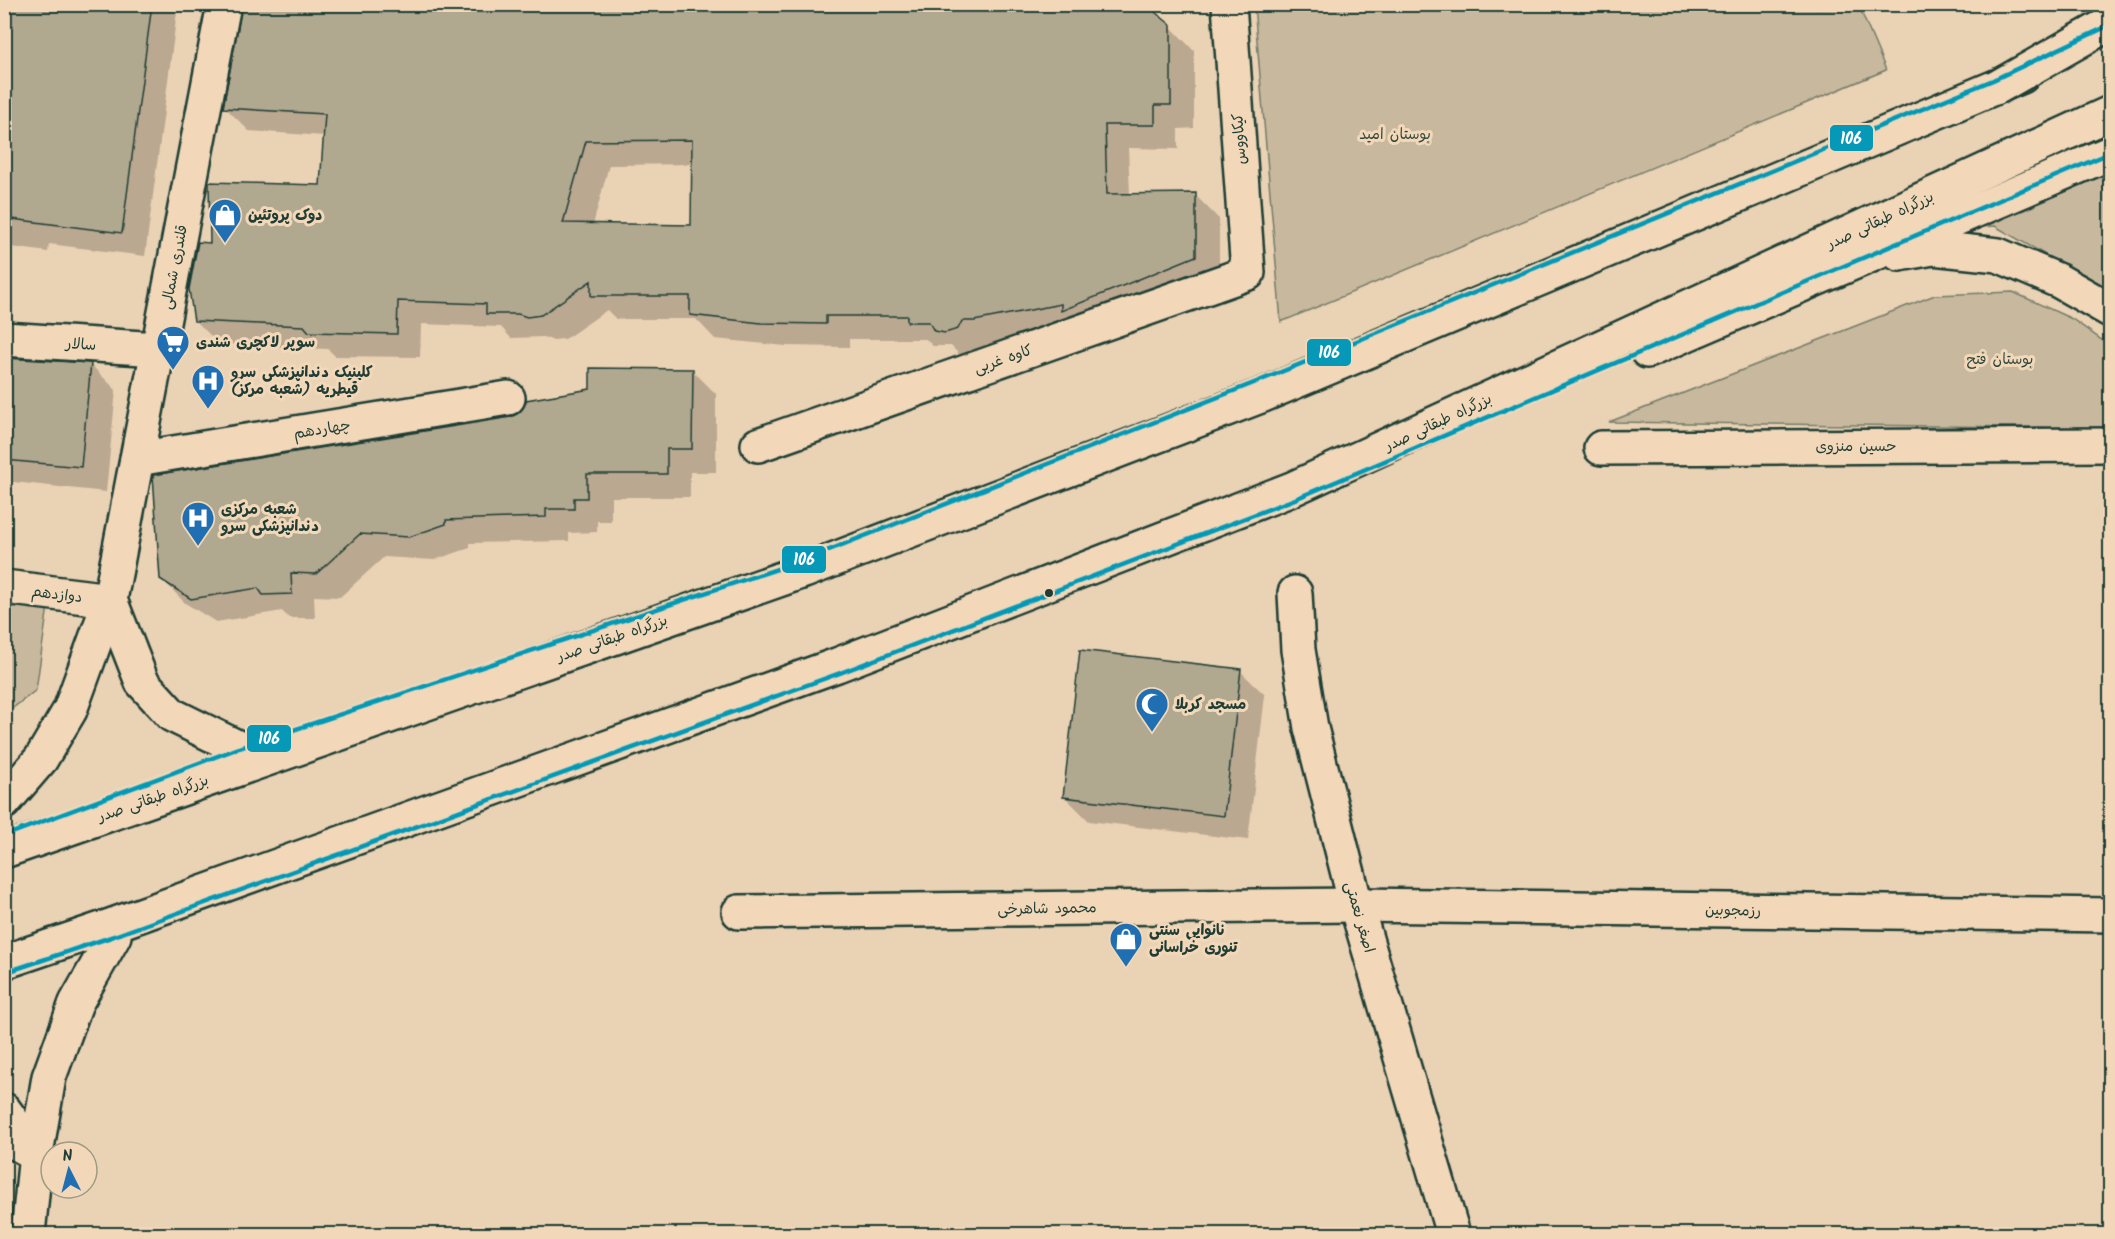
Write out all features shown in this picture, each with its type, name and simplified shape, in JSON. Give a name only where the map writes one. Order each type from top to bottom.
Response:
[{"type":"main road","name":"قلندری شمالی","points":[[4,802],[41,759],[70,710],[110,600],[224,4]]},
{"type":"main road","name":"کیکاووس","points":[[1229,4],[1248,273]]},
{"type":"main road","points":[[1996,88],[2110,24]]},
{"type":"main road","points":[[4,836],[238,748],[801,561],[1259,381],[1993,80],[2110,24]]},
{"type":"main road","name":"بزرگراه طبقاتی صدر","points":[[4,851],[827,562],[1263,395],[1996,88],[2110,34]]},
{"type":"main road","name":"بزرگراه طبقاتی صدر","points":[[4,962],[133,918],[837,665],[1292,489],[2110,113]]},
{"type":"main road","points":[[4,973],[114,936],[840,673],[1284,503],[2110,153]]},
{"type":"main road","points":[[1859,261],[1934,248],[1998,255],[2059,281],[2110,309]]},
{"type":"main road","name":"کاوه غربی","points":[[758,445],[1248,273]]},
{"type":"main road","name":"سالار","points":[[4,339],[158,349]]},
{"type":"main road","name":"چهاردهم","points":[[136,459],[508,398]]},
{"type":"main road","name":"حسین منزوی","points":[[1601,448],[2110,445]]},
{"type":"main road","name":"دوازدهم","points":[[4,587],[110,600]]},
{"type":"main road","name":"اصغر نعمتی","points":[[1295,593],[1298,650],[1311,728],[1356,905],[1453,1234]]},
{"type":"main road","points":[[110,600],[142,682],[172,715],[238,748]]},
{"type":"main road","name":"محمود شاهرخی","points":[[739,912],[1356,905]]},
{"type":"main road","name":"رزمجوبین","points":[[1356,905],[2110,915]]},
{"type":"main road","points":[[28,1234],[36,1154],[49,1077],[76,1003],[114,936]]},
{"type":"main road","points":[[4,1110],[36,1154]]},
{"type":"main road","points":[[4,1136],[36,1154]]},
{"type":"green space","name":"بوستان امید","points":[[1254,5],[1658,5],[1860,9],[1886,70],[1281,322]]},
{"type":"green space","points":[[2110,154],[2110,292],[1995,226],[1939,230]]},
{"type":"green space","name":"بوستان فتح","points":[[2013,292],[2072,319],[2110,346],[2110,428],[1609,422],[1935,295]]},
{"type":"green space","points":[[5,594],[49,599],[36,690],[5,714]]},
{"type":"building","points":[[4,4],[152,4],[122,233],[4,218]]},
{"type":"building","points":[[242,4],[1145,4],[1171,25],[1171,105],[1155,105],[1155,125],[1105,125],[1107,194],[1196,193],[1196,256],[1061,311],[1061,304],[974,321],[962,321],[958,329],[945,333],[934,331],[929,322],[907,322],[907,316],[826,316],[826,324],[761,323],[690,315],[690,296],[591,296],[591,281],[541,315],[527,317],[518,314],[486,314],[486,304],[398,301],[397,334],[309,332],[304,326],[194,321],[189,289],[198,242],[210,243],[209,182],[320,185],[325,114],[223,108]],"holes":[[[692,140],[691,225],[563,223],[586,141]]]},
{"type":"building","points":[[4,358],[91,363],[81,467],[4,460]]},
{"type":"building","points":[[590,368],[693,369],[692,449],[667,449],[667,474],[587,474],[587,498],[574,498],[574,509],[546,509],[546,517],[446,520],[446,524],[409,537],[360,534],[316,574],[291,573],[292,594],[263,595],[258,588],[191,599],[160,579],[153,475],[511,417],[520,412],[526,400],[590,389]]},
{"type":"building","name":"مسجد کربلا","points":[[1080,650],[1241,669],[1224,816],[1063,797]]},
{"type":"transit line","name":"106","points":[[4,836],[239,748],[801,561],[1259,381],[1993,80],[2110,25]]},
{"type":"transit line","name":"106","points":[[4,973],[114,936],[840,673],[1295,499],[2110,153]]},
{"type":"place","name":"دوک پروتئین","points":[[225,244]]},
{"type":"place","name":"سوپر لاکچری شندی","points":[[173,371]]},
{"type":"place","name":"کلینیک دندانپزشکی سرو قیطریه (شعبه مرکز)","points":[[208,410]]},
{"type":"place","name":"شعبه مرکزی دندانپزشکی سرو","points":[[198,547]]},
{"type":"place","name":"مسجد کربلا","points":[[1152,733]]},
{"type":"place","name":"نانوایی سنتی تنوری خراسانی","points":[[1126,968]]}]
